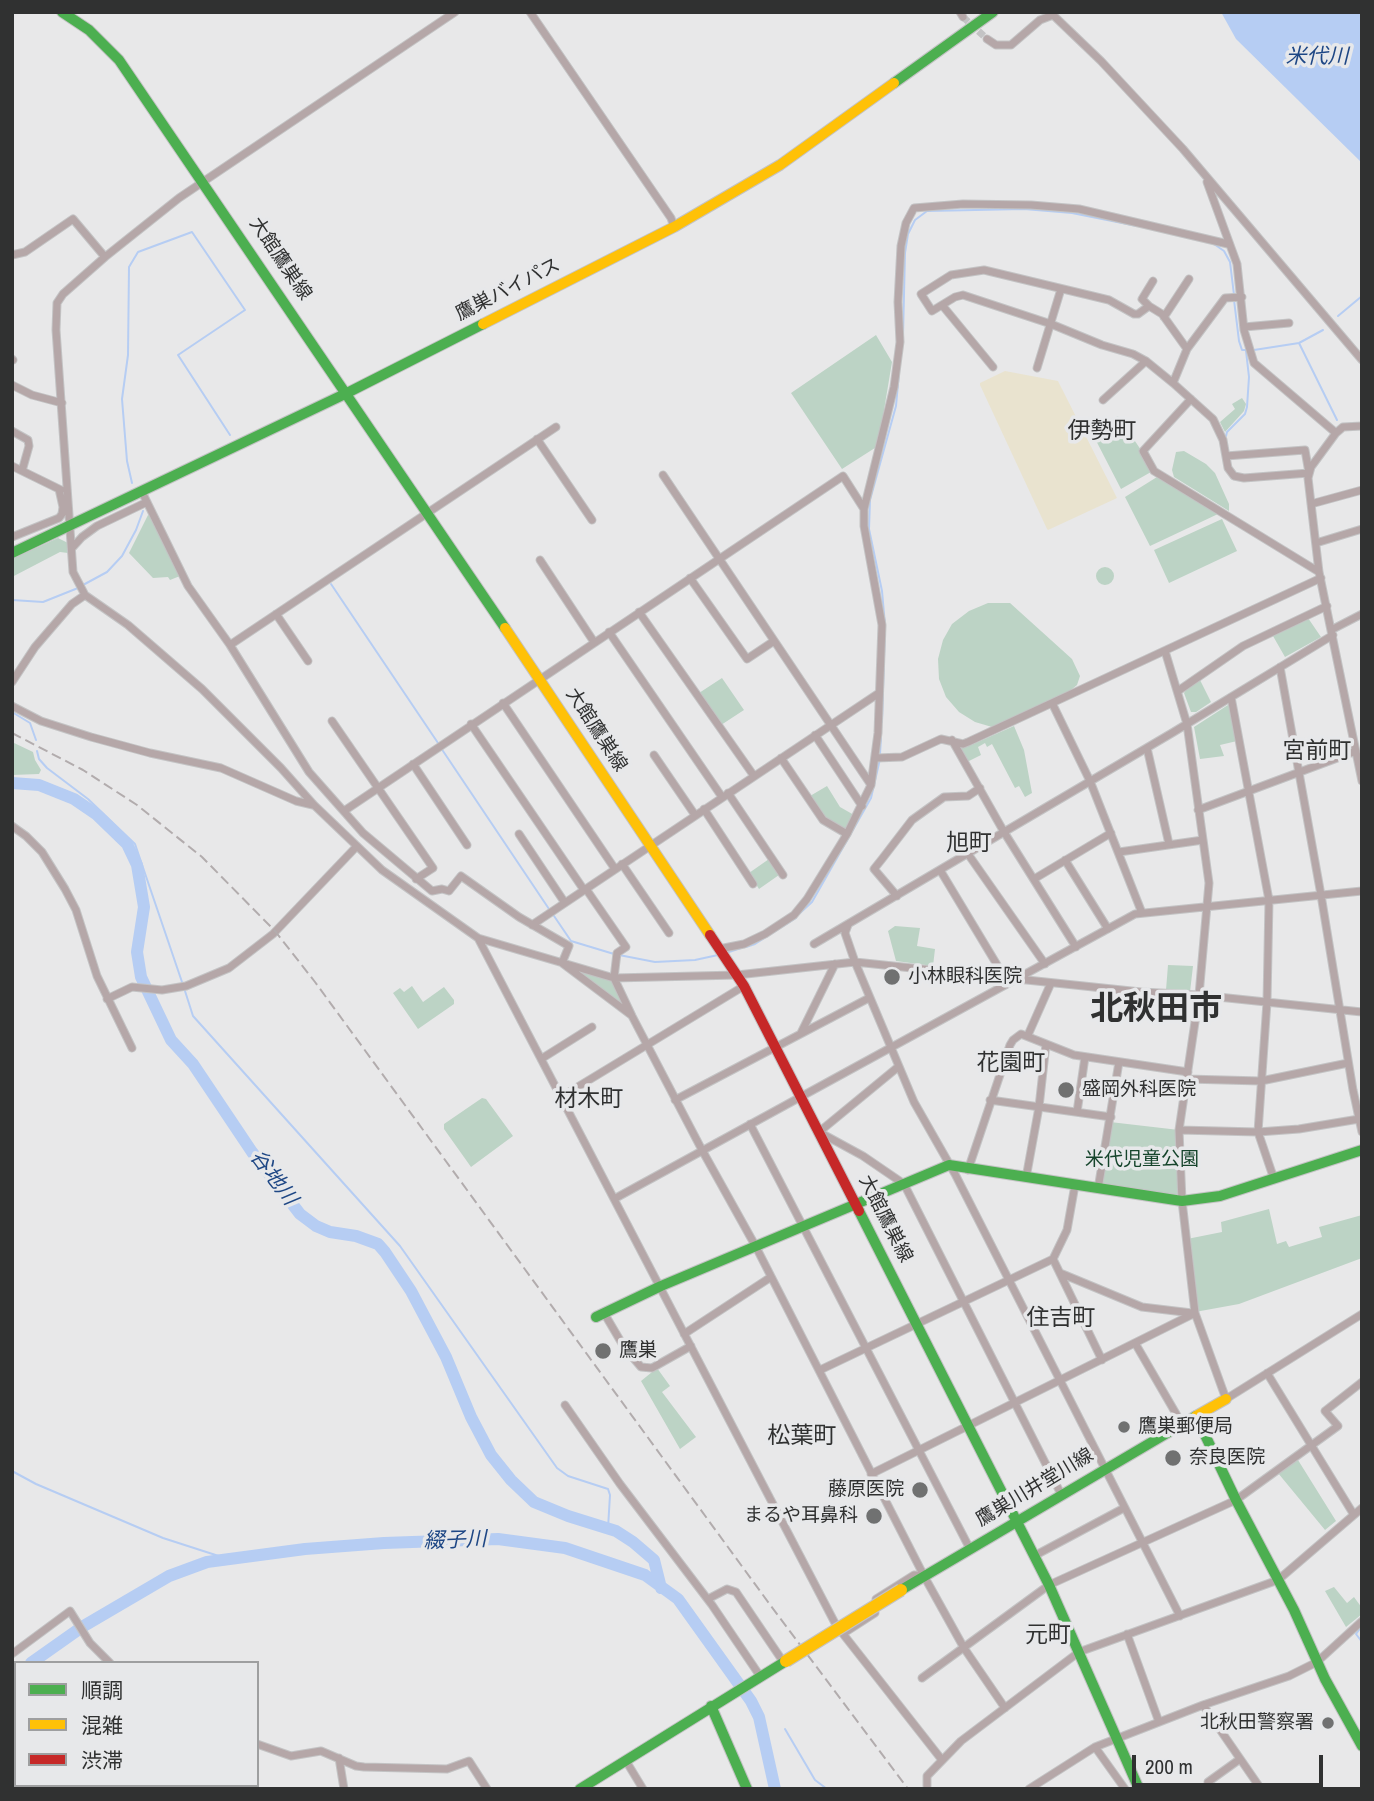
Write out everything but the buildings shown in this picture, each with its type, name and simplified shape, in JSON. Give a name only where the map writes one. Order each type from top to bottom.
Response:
[{"type":"main road","name":"大館鷹巣線","points":[[62,12],[89,30],[119,60],[347,393],[741,981],[1049,1585],[1139,1789]]},
{"type":"main road","name":"鷹巣バイパス","points":[[12,553],[71,524],[144,497],[674,227],[780,165],[993,12]]},
{"type":"main road","points":[[600,1315],[661,1286],[949,1166],[1182,1202],[1220,1196],[1362,1150]]},
{"type":"main road","name":"鷹巣川井堂川線","points":[[580,1789],[758,1678],[783,1659],[1226,1399]]},
{"type":"main road","points":[[1196,1416],[1317,1662],[1362,1745]]},
{"type":"main road","points":[[711,1706],[747,1789]]},
{"type":"street","points":[[455,12],[203,180],[105,257],[63,294],[57,303],[56,330],[73,572],[85,595],[128,625],[202,690],[281,768],[314,805],[401,885],[478,939],[614,978],[741,981],[855,962],[1362,1012]]},
{"type":"street","points":[[530,12],[671,218],[674,227]]},
{"type":"street","points":[[987,39],[996,45],[1011,45],[1040,20],[1053,15],[1073,32],[1163,127],[1362,360]]},
{"type":"street","points":[[1205,177],[1237,264],[1244,327],[1254,363],[1336,433]]},
{"type":"street","points":[[721,952],[765,934],[794,915],[807,899],[847,834],[871,785],[878,758],[882,625],[864,526],[864,509],[894,387],[900,342],[898,302],[901,246],[906,223],[914,208],[963,204],[1079,209],[1228,244]]},
{"type":"street","points":[[12,255],[25,252],[73,219],[105,257]]},
{"type":"street","points":[[1149,306],[1134,314],[1109,300],[984,270],[951,275],[921,294],[932,311],[963,295],[1051,324],[1146,361],[1213,419],[1223,440],[1228,468],[1234,476],[1244,478],[1309,473]]},
{"type":"street","points":[[1164,317],[1189,279]]},
{"type":"street","points":[[1153,281],[1142,299],[1164,317],[1187,349]]},
{"type":"street","points":[[1037,368],[1060,289]]},
{"type":"street","points":[[1173,383],[1187,349],[1225,298],[1239,297]]},
{"type":"street","points":[[942,305],[993,367]]},
{"type":"street","points":[[1244,327],[1289,323]]},
{"type":"street","points":[[1103,400],[1146,361]]},
{"type":"street","points":[[12,385],[32,395],[62,403]]},
{"type":"street","points":[[1191,399],[1143,451],[1154,471],[1320,575]]},
{"type":"street","points":[[1309,473],[1336,433],[1343,427],[1362,426]]},
{"type":"street","points":[[230,645],[556,427]]},
{"type":"street","points":[[12,431],[28,440],[29,446],[22,471]]},
{"type":"street","points":[[537,439],[592,520]]},
{"type":"street","points":[[1226,456],[1305,450],[1320,575],[1362,781]]},
{"type":"street","points":[[12,466],[68,493]]},
{"type":"street","points":[[663,475],[871,785]]},
{"type":"street","points":[[344,811],[843,475],[864,509]]},
{"type":"street","points":[[12,537],[59,518],[63,507],[59,489]]},
{"type":"street","points":[[1311,504],[1362,490]]},
{"type":"street","points":[[72,548],[97,526],[144,497],[188,586],[230,645],[309,772],[358,827],[432,891],[450,891],[461,876],[531,925],[569,946],[562,963]]},
{"type":"street","points":[[1316,542],[1362,530]]},
{"type":"street","points":[[540,560],[594,642]]},
{"type":"street","points":[[878,758],[902,757],[941,738],[968,743],[1320,575]]},
{"type":"street","points":[[691,578],[747,659],[774,641]]},
{"type":"street","points":[[12,682],[34,647],[72,604],[85,595]]},
{"type":"street","points":[[1178,691],[1242,646],[1327,606]]},
{"type":"street","points":[[639,612],[754,776]]},
{"type":"street","points":[[276,614],[308,661]]},
{"type":"street","points":[[814,944],[1187,724],[1362,614]]},
{"type":"street","points":[[609,632],[783,875]]},
{"type":"street","points":[[1165,651],[1187,724],[1209,883],[1199,995],[1179,1130],[1182,1202],[1195,1313],[1226,1399],[1362,1314]]},
{"type":"street","points":[[1280,667],[1362,1132]]},
{"type":"street","points":[[531,925],[879,693]]},
{"type":"street","points":[[1231,697],[1269,900],[1267,1002],[1258,1132],[1274,1179]]},
{"type":"street","points":[[503,703],[618,866],[669,933]]},
{"type":"street","points":[[1052,703],[1090,781],[1142,913]]},
{"type":"street","points":[[12,706],[41,721],[91,737],[222,768],[296,801],[314,805]]},
{"type":"street","points":[[332,720],[433,868],[416,879]]},
{"type":"street","points":[[471,724],[626,947],[616,956],[614,978],[632,1016],[756,1247],[924,1576],[964,1648],[1005,1707]]},
{"type":"street","points":[[815,735],[862,806]]},
{"type":"street","points":[[952,740],[1004,832],[1076,947]]},
{"type":"street","points":[[1147,748],[1169,844]]},
{"type":"street","points":[[1198,810],[1356,751]]},
{"type":"street","points":[[654,755],[695,815]]},
{"type":"street","points":[[781,758],[823,820],[847,834]]},
{"type":"street","points":[[413,764],[467,845]]},
{"type":"street","points":[[897,896],[874,869],[912,820],[944,797],[968,796],[980,788]]},
{"type":"street","points":[[704,809],[753,884]]},
{"type":"street","points":[[12,826],[42,852],[65,889],[76,910],[97,976],[132,1048]]},
{"type":"street","points":[[348,836],[358,827]]},
{"type":"street","points":[[1034,879],[1111,833]]},
{"type":"street","points":[[519,834],[565,903]]},
{"type":"street","points":[[1119,852],[1203,840]]},
{"type":"street","points":[[107,999],[132,987],[182,987],[229,968],[272,934],[357,846]]},
{"type":"street","points":[[968,854],[1045,964]]},
{"type":"street","points":[[1065,860],[1108,929]]},
{"type":"street","points":[[940,870],[1005,978]]},
{"type":"street","points":[[614,1199],[1135,914],[1362,891]]},
{"type":"street","points":[[848,925],[845,933],[855,962],[914,1102],[1009,1280],[1180,1616]]},
{"type":"street","points":[[478,939],[836,1625],[942,1760]]},
{"type":"street","points":[[562,963],[632,1016]]},
{"type":"street","points":[[801,1034],[835,964]]},
{"type":"street","points":[[561,1097],[741,981]]},
{"type":"street","points":[[1028,1035],[1051,983]]},
{"type":"street","points":[[675,1100],[869,998]]},
{"type":"street","points":[[541,1059],[592,1027]]},
{"type":"street","points":[[968,1170],[990,1100],[1013,1040],[1021,1034],[1084,1057],[1188,1075],[1261,1081],[1348,1063]]},
{"type":"street","points":[[1026,1178],[1039,1107],[1046,1044]]},
{"type":"street","points":[[1077,1112],[1084,1057]]},
{"type":"street","points":[[1098,1189],[1119,1062]]},
{"type":"street","points":[[898,1067],[819,1132],[863,1156],[904,1184],[1061,1494]]},
{"type":"street","points":[[990,1100],[1111,1117]]},
{"type":"street","points":[[1179,1130],[1258,1132],[1299,1129],[1359,1119]]},
{"type":"street","points":[[750,1124],[970,1549]]},
{"type":"street","points":[[820,1370],[1053,1259],[1067,1230],[1075,1185]]},
{"type":"street","points":[[1053,1259],[1102,1360]]},
{"type":"street","points":[[1060,1273],[1142,1307],[1195,1313]]},
{"type":"street","points":[[684,1334],[771,1277]]},
{"type":"street","points":[[871,1474],[1195,1313]]},
{"type":"street","points":[[600,1315],[641,1367],[652,1368],[691,1346]]},
{"type":"street","points":[[1135,1343],[1182,1424]]},
{"type":"street","points":[[1267,1374],[1354,1515]]},
{"type":"street","points":[[922,1678],[1049,1585],[1236,1500],[1338,1426],[1325,1411],[1362,1382]]},
{"type":"street","points":[[565,1405],[620,1484],[708,1599],[758,1678]]},
{"type":"street","points":[[1034,1556],[1124,1508]]},
{"type":"street","points":[[927,1786],[927,1776],[961,1741],[1079,1652],[1279,1580],[1362,1508]]},
{"type":"street","points":[[836,1625],[914,1575],[924,1576]]},
{"type":"street","points":[[844,1633],[921,1584],[924,1576]]},
{"type":"street","points":[[708,1599],[721,1590],[736,1592],[783,1659]]},
{"type":"street","points":[[12,1654],[69,1611],[90,1643],[108,1661]]},
{"type":"street","points":[[1030,1788],[1096,1747],[1203,1705],[1277,1681],[1317,1662],[1362,1621]]},
{"type":"street","points":[[1128,1634],[1159,1722]]},
{"type":"street","points":[[1203,1705],[1261,1789]]},
{"type":"street","points":[[259,1745],[291,1756],[321,1751],[356,1766],[447,1769],[469,1760],[487,1789]]},
{"type":"street","points":[[1096,1747],[1125,1789]]},
{"type":"street","points":[[338,1758],[344,1789]]},
{"type":"street","points":[[1208,1782],[1240,1759]]},
{"type":"street","points":[[626,1761],[643,1789]]},
{"type":"green space","points":[[876,335],[892,362],[878,446],[842,469],[791,393]]},
{"type":"green space","points":[[1242,398],[1246,404],[1244,411],[1225,432],[1220,422],[1235,409],[1232,404]]},
{"type":"green space","points":[[1118,416],[1141,450],[1151,472],[1121,489],[1089,427]]},
{"type":"green space","points":[[1184,451],[1206,464],[1215,473],[1229,504],[1229,511],[1174,477],[1172,470],[1176,452]]},
{"type":"green space","points":[[1157,477],[1218,514],[1150,546],[1125,497]]},
{"type":"green space","points":[[148,515],[153,517],[180,576],[170,580],[168,577],[153,578],[129,553]]},
{"type":"green space","points":[[1222,519],[1237,551],[1169,583],[1154,550]]},
{"type":"green space","points":[[58,538],[68,543],[68,553],[60,552],[12,577],[12,559]]},
{"type":"green space","points":[[1105,567],[1111,570],[1114,576],[1111,582],[1105,585],[1099,582],[1096,576],[1099,570]]},
{"type":"green space","points":[[988,603],[1010,603],[1072,659],[1080,676],[1077,685],[1071,690],[992,727],[975,722],[959,712],[946,697],[939,679],[938,659],[943,640],[952,624],[969,611]]},
{"type":"green space","points":[[1308,618],[1321,637],[1285,657],[1273,636]]},
{"type":"green space","points":[[722,678],[744,710],[721,725],[699,693]]},
{"type":"green space","points":[[1200,680],[1211,702],[1196,712],[1191,712],[1184,693],[1188,687]]},
{"type":"green space","points":[[1228,705],[1237,741],[1220,745],[1224,756],[1200,759],[1194,727]]},
{"type":"green space","points":[[1014,726],[1024,750],[1032,793],[1025,797],[1019,786],[1015,788],[992,744],[987,747],[985,743],[978,747],[981,755],[967,762],[957,744],[971,745]]},
{"type":"green space","points":[[12,742],[33,752],[41,770],[39,774],[12,775]]},
{"type":"green space","points":[[827,786],[840,807],[854,815],[846,831],[825,819],[810,796]]},
{"type":"green space","points":[[769,859],[779,875],[759,889],[749,873]]},
{"type":"green space","points":[[895,926],[920,928],[917,946],[935,949],[933,966],[896,961],[888,931]]},
{"type":"green space","points":[[562,963],[614,978],[632,1016]]},
{"type":"green space","points":[[1168,965],[1193,966],[1190,992],[1166,990]]},
{"type":"green space","points":[[412,986],[423,1002],[444,987],[454,1004],[418,1029],[393,993],[400,988],[404,992]]},
{"type":"green space","points":[[482,1098],[486,1099],[513,1136],[471,1167],[444,1129],[444,1124]]},
{"type":"green space","name":"米代児童公園","points":[[1110,1122],[1179,1130],[1182,1201],[1098,1189]]},
{"type":"green space","points":[[1269,1209],[1277,1244],[1286,1241],[1289,1247],[1322,1237],[1319,1227],[1362,1215],[1362,1258],[1239,1304],[1195,1312],[1187,1239],[1222,1232],[1221,1222]]},
{"type":"green space","points":[[657,1368],[670,1386],[662,1392],[696,1437],[680,1449],[641,1381]]},
{"type":"green space","points":[[1298,1460],[1336,1521],[1325,1530],[1278,1473]]},
{"type":"green space","points":[[1334,1587],[1347,1603],[1354,1597],[1362,1608],[1362,1614],[1346,1627],[1325,1591]]},
{"type":"sand","points":[[1005,371],[1058,381],[1117,498],[1047,529],[980,385]]},
{"type":"water","name":"米代川","points":[[1221,12],[1362,12],[1362,163],[1236,39]]},
{"type":"waterway","points":[[903,336],[908,234],[915,220],[927,211],[1024,209],[1072,213],[1137,226]]},
{"type":"waterway","points":[[132,483],[127,461],[122,399],[128,355],[129,267],[138,252],[192,232],[245,310],[178,355],[230,435]]},
{"type":"waterway","points":[[1214,244],[1224,251],[1230,262],[1234,295]]},
{"type":"waterway","points":[[1338,316],[1362,296]]},
{"type":"waterway","points":[[1234,300],[1239,341],[1242,350],[1249,350]]},
{"type":"waterway","points":[[1254,350],[1299,343],[1323,330]]},
{"type":"waterway","points":[[1299,343],[1337,420]]},
{"type":"waterway","points":[[1226,436],[1245,414],[1247,407],[1249,377],[1246,351]]},
{"type":"waterway","points":[[882,722],[885,625],[882,591],[869,529],[870,500],[896,406],[899,373]]},
{"type":"waterway","points":[[83,585],[107,572],[122,556],[143,511]]},
{"type":"waterway","points":[[331,584],[438,743]]},
{"type":"waterway","points":[[12,600],[43,602],[78,588]]},
{"type":"waterway","points":[[12,712],[30,723],[36,740]]},
{"type":"waterway","points":[[880,754],[881,738]]},
{"type":"waterway","points":[[441,748],[549,909]]},
{"type":"waterway","points":[[37,751],[39,759],[47,768],[88,799],[135,844],[182,982]]},
{"type":"waterway","points":[[799,914],[812,902],[871,798],[880,759]]},
{"type":"waterway","name":"谷地川","points":[[12,783],[39,785],[74,799],[96,814],[127,844],[137,865],[144,907],[137,952],[141,977],[171,1040],[193,1064],[252,1152],[300,1214],[330,1232],[356,1236],[378,1244],[385,1252],[411,1291],[446,1357],[471,1417],[491,1455],[511,1480],[534,1502],[616,1531],[633,1542],[654,1560],[661,1588]]},
{"type":"waterway","points":[[552,913],[571,941],[614,954]]},
{"type":"waterway","points":[[746,947],[796,918]]},
{"type":"waterway","points":[[726,953],[741,948]]},
{"type":"waterway","points":[[619,955],[655,962],[695,960],[718,955]]},
{"type":"waterway","points":[[185,991],[193,1016],[400,1246],[557,1468],[568,1476],[608,1489],[608,1528]]},
{"type":"waterway","points":[[12,1471],[36,1484],[163,1538],[228,1559]]},
{"type":"waterway","name":"綴子川","points":[[34,1661],[82,1627],[169,1576],[207,1562],[305,1549],[384,1543],[498,1539],[565,1548],[645,1575],[678,1599],[751,1701],[759,1717],[775,1789]]},
{"type":"waterway","points":[[1362,1626],[1356,1634],[1362,1642]]},
{"type":"waterway","points":[[785,1729],[815,1780],[827,1789]]},
{"type":"tunnel","points":[[963,17],[987,39]]},
{"type":"railway","points":[[12,733],[83,770],[137,805],[202,857],[275,931],[908,1789]]},
{"type":"traffic: fast","points":[[62,12],[89,30],[119,60],[505,628]]},
{"type":"traffic: fast","points":[[894,83],[993,12]]},
{"type":"traffic: fast","points":[[12,553],[347,393],[483,324]]},
{"type":"traffic: fast","points":[[596,1317],[661,1286],[949,1165],[1182,1201],[1220,1196],[1362,1150]]},
{"type":"traffic: fast","points":[[859,1211],[1049,1585],[1139,1789]]},
{"type":"traffic: fast","points":[[901,1590],[1196,1416],[1236,1500],[1294,1610],[1325,1679],[1362,1746]]},
{"type":"traffic: fast","points":[[580,1789],[786,1661]]},
{"type":"traffic: fast","points":[[711,1706],[747,1789]]},
{"type":"traffic: slow","points":[[483,324],[674,227],[780,165],[894,83]]},
{"type":"traffic: slow","points":[[505,628],[710,935]]},
{"type":"traffic: slow","points":[[1196,1416],[1226,1399]]},
{"type":"traffic: slow","points":[[786,1661],[901,1590]]},
{"type":"traffic: jam","points":[[710,935],[744,986],[859,1211]]},
{"type":"place","name":"小林眼科医院","points":[[892,977]]},
{"type":"place","name":"盛岡外科医院","points":[[1066,1090]]},
{"type":"place","name":"鷹巣","points":[[603,1351]]},
{"type":"place","name":"鷹巣郵便局","points":[[1124,1427]]},
{"type":"place","name":"奈良医院","points":[[1173,1458]]},
{"type":"place","name":"藤原医院","points":[[920,1490]]},
{"type":"place","name":"まるや耳鼻科","points":[[874,1516]]},
{"type":"place","name":"北秋田警察署","points":[[1328,1723]]},
{"type":"district","name":"伊勢町","points":[[1102,432]]},
{"type":"district","name":"宮前町","points":[[1317,752]]},
{"type":"district","name":"旭町","points":[[969,844]]},
{"type":"district","name":"北秋田市","points":[[1156,1010]]},
{"type":"district","name":"花園町","points":[[1011,1064]]},
{"type":"district","name":"材木町","points":[[589,1100]]},
{"type":"district","name":"住吉町","points":[[1061,1319]]},
{"type":"district","name":"松葉町","points":[[802,1437]]},
{"type":"district","name":"元町","points":[[1048,1636]]}]
